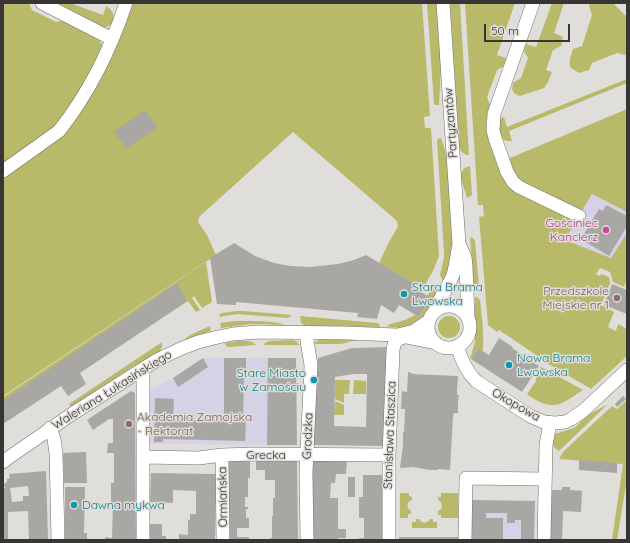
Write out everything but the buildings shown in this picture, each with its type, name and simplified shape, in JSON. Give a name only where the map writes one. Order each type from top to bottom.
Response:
[{"type":"street","points":[[42,3],[112,39]]},
{"type":"street","points":[[3,171],[59,131],[84,95],[105,55],[126,3]]},
{"type":"street","name":"Partyzantów","points":[[432,316],[453,274],[459,244],[443,3]]},
{"type":"street","points":[[533,3],[494,114],[493,130],[507,172],[513,182],[519,187],[579,216]]},
{"type":"street","name":"Partyzantów","points":[[459,244],[466,266],[468,319]]},
{"type":"street","points":[[445,306],[456,307],[465,314],[468,319],[470,330],[466,340],[457,346],[446,348],[440,346],[432,339],[429,333],[428,327],[432,316],[440,308],[445,306]]},
{"type":"street","name":"Waleriana Łukasińskiego","points":[[401,336],[414,330],[432,316]]},
{"type":"street","name":"Waleriana Łukasińskiego","points":[[3,462],[50,428],[157,360],[198,342],[233,334],[259,332],[307,332],[401,336],[436,343]]},
{"type":"street","name":"Grodzka","points":[[307,332],[311,366],[306,473],[307,540]]},
{"type":"street","name":"Stanisława Staszica","points":[[389,540],[389,455],[393,344],[401,336]]},
{"type":"street","name":"Okopowa","points":[[457,346],[469,373],[476,380],[530,416],[550,423],[565,422],[577,416],[627,370]]},
{"type":"street","points":[[143,369],[143,540]]},
{"type":"street","points":[[544,540],[546,446],[550,423]]},
{"type":"street","points":[[50,428],[54,438],[56,453],[58,540]]},
{"type":"street","name":"Grecka","points":[[143,457],[199,458],[222,455],[253,454],[389,455]]},
{"type":"street","name":"Ormiańska","points":[[222,455],[223,540]]},
{"type":"street","points":[[465,540],[466,478],[545,479]]},
{"type":"shaded area","points":[[592,194],[627,212],[627,233],[611,258],[565,240]]},
{"type":"shaded area","points":[[203,358],[296,358],[297,445],[150,444],[150,390],[173,378]]},
{"type":"shaded area","points":[[472,500],[535,501],[534,540],[472,540]]},
{"type":"green space","points":[[3,3],[29,3],[32,10],[56,22],[63,20],[99,40],[110,58],[126,24],[133,3],[422,3],[430,116],[424,117],[425,128],[431,128],[439,256],[433,271],[424,286],[415,284],[379,263],[397,228],[398,225],[396,220],[293,132],[199,217],[198,222],[207,235],[216,255],[3,396]]},
{"type":"green space","points":[[54,3],[70,3],[103,15],[106,6],[112,12],[114,18],[111,24],[104,28]]},
{"type":"green space","points":[[427,3],[437,3],[441,68],[439,105],[434,104]]},
{"type":"green space","points":[[450,3],[460,3],[469,155],[463,153],[459,147]]},
{"type":"green space","points":[[465,3],[515,3],[497,55],[506,58],[504,66],[497,70],[487,97],[490,105],[486,122],[487,133],[498,163],[627,109],[627,212],[592,194],[565,240],[611,258],[627,233],[627,281],[624,287],[613,282],[610,272],[600,268],[596,274],[609,277],[610,283],[601,305],[614,312],[608,327],[616,331],[618,324],[627,329],[627,356],[591,389],[545,362],[499,330],[497,332],[488,325],[479,217],[484,216],[483,205],[478,205]]},
{"type":"green space","points":[[552,3],[564,3],[554,33],[563,37],[561,46],[553,50],[546,70],[552,72],[544,88],[520,96],[517,95],[512,89],[513,83],[521,78],[528,58],[524,51],[526,44],[536,47]]},
{"type":"green space","points":[[590,3],[613,3],[627,17],[627,54],[617,53],[592,63],[589,70],[579,73],[571,68],[570,59],[573,49],[582,46],[592,15],[589,6]]},
{"type":"green space","points":[[627,79],[627,83],[509,131],[512,141],[504,140],[501,137],[499,127],[500,119],[504,117],[507,127]]},
{"type":"green space","points":[[441,138],[448,163],[453,243],[448,272],[444,281],[440,275],[444,253],[437,141]]},
{"type":"green space","points":[[470,166],[472,194],[467,198],[461,175],[465,168]]},
{"type":"green space","points":[[470,237],[475,241],[479,287],[474,287]]},
{"type":"green space","points":[[206,262],[212,302],[202,308],[194,296],[192,298],[200,310],[196,312],[188,301],[3,423],[3,397]]},
{"type":"green space","points":[[432,289],[440,290],[420,322],[402,328],[387,327],[390,324],[405,320],[415,315],[419,317],[431,298],[427,296]]},
{"type":"green space","points":[[475,297],[480,300],[483,351],[478,348],[470,359],[475,342]]},
{"type":"green space","points":[[236,311],[292,315],[288,318],[237,314],[219,317],[222,313]]},
{"type":"green space","points":[[300,316],[377,323],[380,327],[306,326],[301,323]]},
{"type":"green space","points":[[449,316],[457,319],[460,327],[457,335],[449,338],[441,335],[438,327],[441,319]]},
{"type":"green space","points":[[234,321],[268,322],[285,325],[251,324],[221,328],[220,323]]},
{"type":"green space","points":[[210,326],[211,331],[180,343],[190,335]]},
{"type":"green space","points":[[321,339],[357,340],[341,344],[313,344]]},
{"type":"green space","points":[[250,341],[256,345],[228,347],[225,345],[225,343]]},
{"type":"green space","points":[[269,341],[296,341],[300,345],[264,345]]},
{"type":"green space","points":[[162,342],[162,347],[159,353],[132,367],[71,407],[69,404]]},
{"type":"green space","points":[[541,367],[583,390],[557,405],[548,405],[539,402],[527,394],[536,381],[536,374]]},
{"type":"green space","points":[[335,380],[350,380],[349,394],[344,394],[344,403],[335,399]]},
{"type":"green space","points":[[354,380],[366,381],[366,394],[353,394]]},
{"type":"green space","points":[[627,400],[627,479],[617,540],[612,540],[623,464],[559,459],[564,451],[612,406],[617,409]]},
{"type":"green space","points":[[335,401],[344,405],[344,415],[334,415]]},
{"type":"green space","points":[[608,404],[559,451],[552,445],[555,434],[574,428],[588,415]]},
{"type":"green space","points":[[400,493],[409,493],[409,496],[412,497],[412,500],[408,504],[411,514],[408,514],[408,518],[400,518]]},
{"type":"green space","points":[[441,493],[458,493],[458,518],[441,518],[441,515],[438,515],[438,511],[442,507],[441,502],[438,500],[438,497],[441,497]]},
{"type":"green space","points":[[416,519],[419,519],[424,523],[430,519],[433,519],[433,522],[437,522],[437,528],[412,528],[412,522],[416,522]]},
{"type":"place","name":"Gościniec Kanclerz","points":[[606,230]]},
{"type":"place","name":"Stara Brama Lwowska","points":[[404,294]]},
{"type":"place","name":"Przedszkole Miejskie nr 1","points":[[617,298]]},
{"type":"place","name":"Nowa Brama Lwowska","points":[[509,365]]},
{"type":"place","name":"Stare Miasto w Zamościu","points":[[314,380]]},
{"type":"place","name":"Akademia Zamojska - Rektorat","points":[[129,424]]},
{"type":"place","name":"Dawna mykwa","points":[[74,505]]}]
